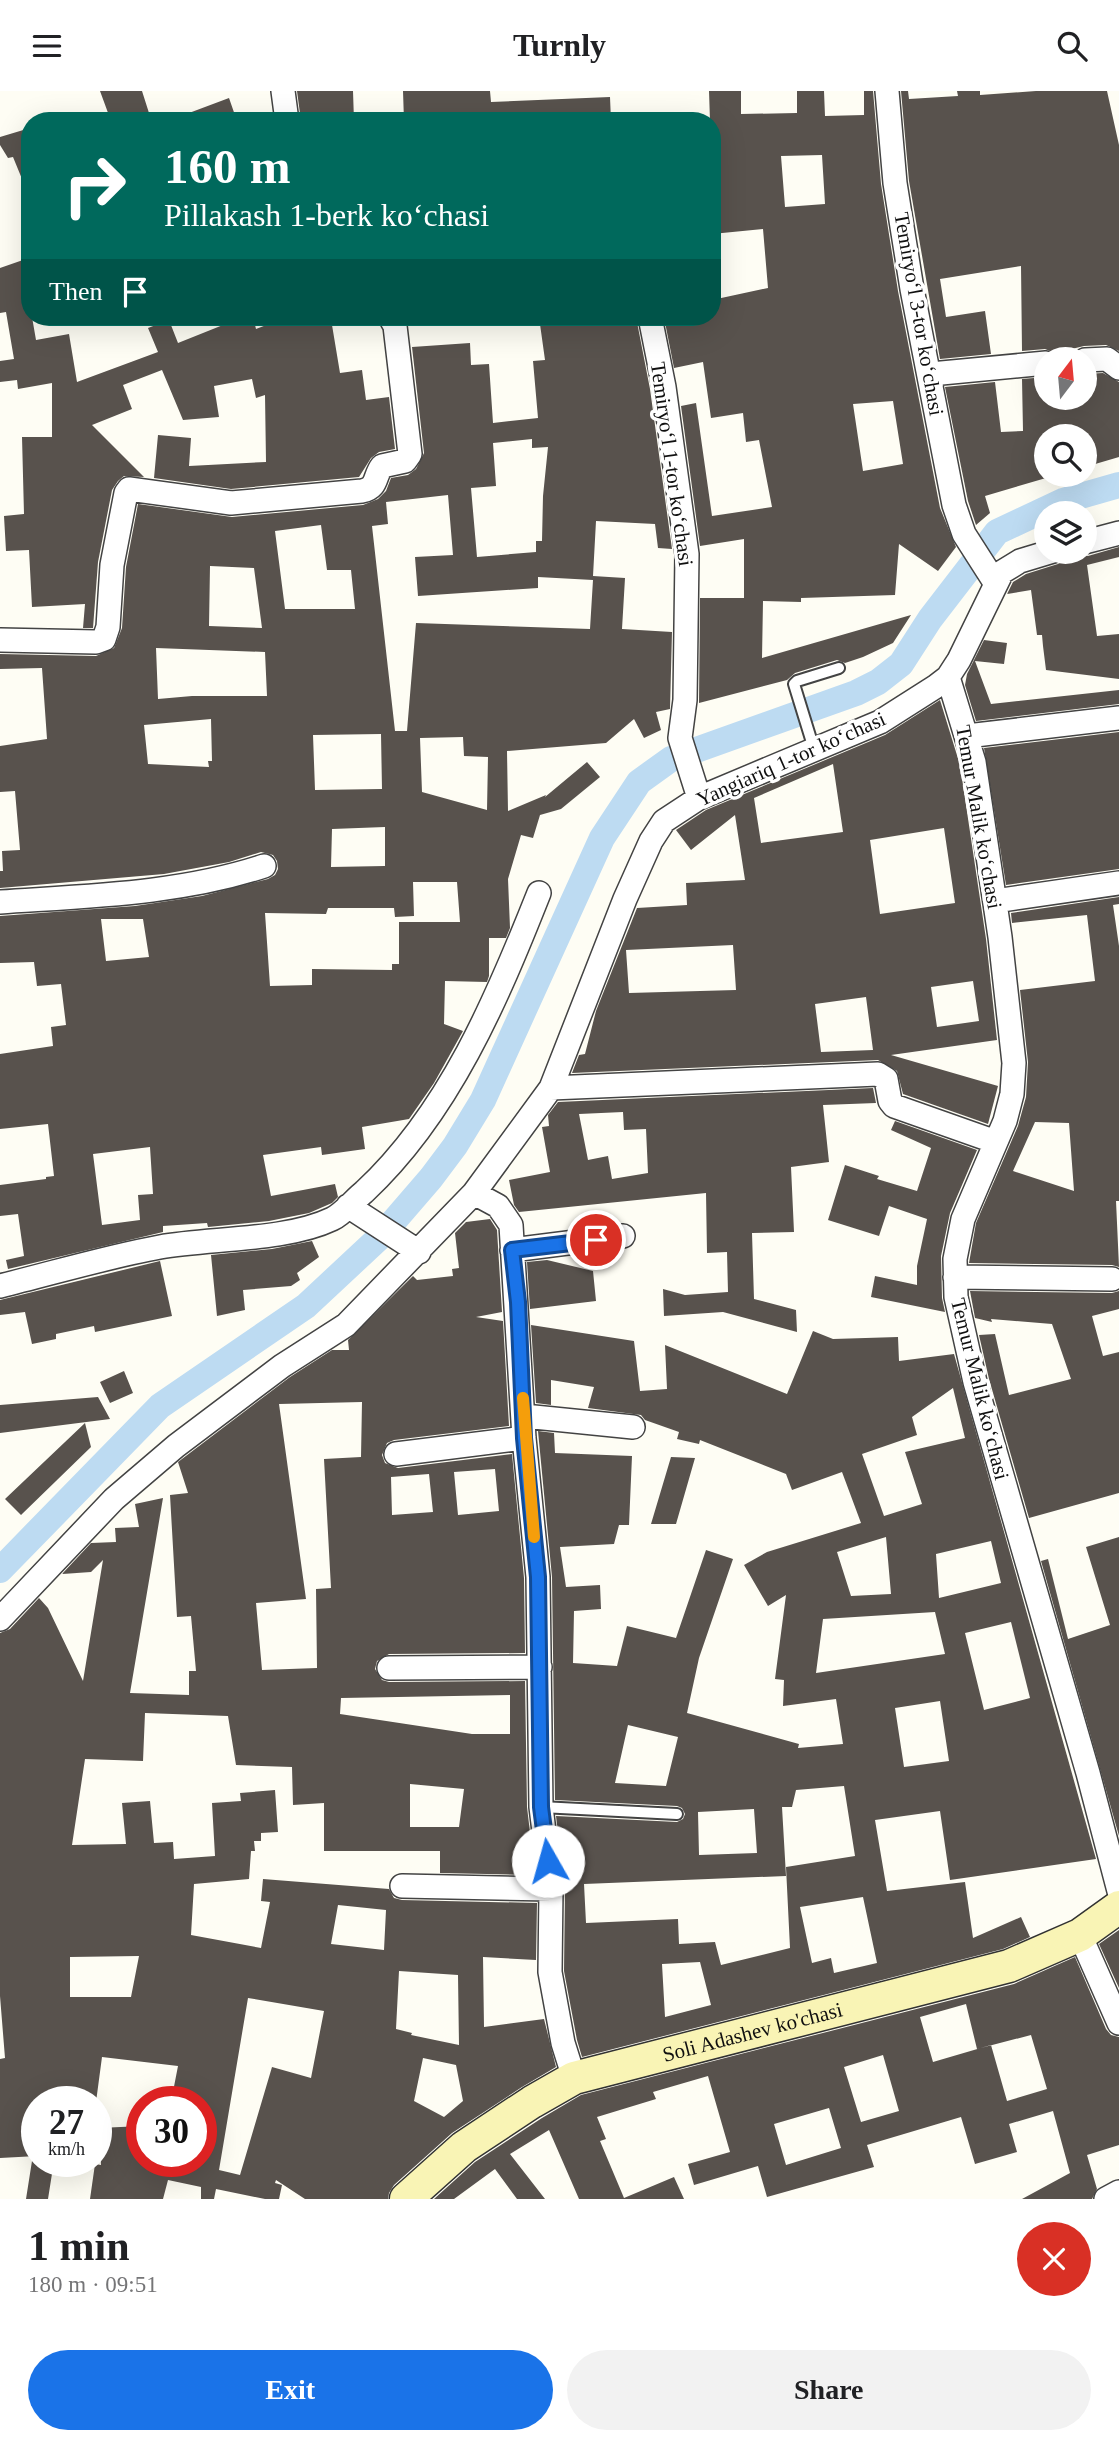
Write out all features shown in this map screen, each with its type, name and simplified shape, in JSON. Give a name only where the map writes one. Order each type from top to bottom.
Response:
[{"type":"street","points":[[283,91],[286,112]]},
{"type":"street","name":"Temiryoʻl 3-tor koʻchasi","points":[[887,91],[895,183],[912,289],[931,374],[954,505],[964,534],[993,579]]},
{"type":"street","points":[[0,640],[96,642],[104,639],[108,627],[112,565],[129,489],[231,503],[371,489],[382,466],[405,461],[410,454],[395,326]]},
{"type":"street","name":"Temiryoʻl 1-tor koʻchasi","points":[[652,326],[666,400],[687,554],[685,700],[680,738],[696,789]]},
{"type":"street","points":[[1097,359],[1107,359],[1119,368]]},
{"type":"street","points":[[931,374],[1034,364]]},
{"type":"street","points":[[1097,539],[1119,533]]},
{"type":"street","name":"Yangiariq 1-tor koʻchasi","points":[[0,1619],[114,1499],[187,1438],[282,1366],[346,1325],[410,1246],[474,1193],[551,1088],[620,911],[651,841],[664,821],[696,789],[811,739],[880,722],[948,677],[978,624],[993,579],[1020,561],[1034,557]]},
{"type":"street","name":"Temur Malik koʻchasi","points":[[948,677],[974,762],[995,901],[1014,1063],[1012,1094],[1005,1121],[963,1219],[955,1259],[956,1297],[975,1383],[1088,1773],[1119,1891]]},
{"type":"street","points":[[967,736],[1119,718]]},
{"type":"street","points":[[0,902],[121,893],[213,880],[264,866]]},
{"type":"street","points":[[995,901],[1119,883]]},
{"type":"street","points":[[0,1286],[160,1247],[291,1231],[333,1219],[351,1208],[392,1166],[461,1063],[508,971],[539,893]]},
{"type":"street","points":[[551,1088],[878,1074],[886,1079],[890,1101],[894,1106],[996,1142]]},
{"type":"street","points":[[474,1193],[498,1206],[511,1226],[524,1427],[538,1577],[541,1807],[551,1889],[550,1972],[564,2043],[575,2078]]},
{"type":"street","points":[[351,1208],[410,1246]]},
{"type":"street","points":[[512,1250],[623,1236]]},
{"type":"street","points":[[955,1277],[1112,1279]]},
{"type":"street","points":[[396,1454],[524,1427],[633,1427]]},
{"type":"street","points":[[389,1668],[540,1667]]},
{"type":"street","points":[[402,1886],[551,1889]]},
{"type":"street","name":"Soli Adashev ko'chasi","points":[[405,2199],[464,2147],[532,2102],[575,2078],[1009,1966],[1080,1935],[1119,1907]]},
{"type":"street","points":[[1080,1935],[1119,2023]]},
{"type":"street","points":[[1106,2199],[1119,2192]]},
{"type":"lane","points":[[811,739],[794,686],[797,681],[839,668]]},
{"type":"lane","points":[[541,1807],[677,1814]]},
{"type":"building","points":[[100,91],[142,91],[149,112],[108,112]]},
{"type":"building","points":[[297,91],[353,91],[354,112],[300,112]]},
{"type":"building","points":[[403,91],[490,91],[491,102],[610,97],[611,112],[404,112]]},
{"type":"building","points":[[709,91],[741,91],[741,114],[797,113],[797,91],[824,91],[825,116],[864,115],[864,91],[873,91],[881,184],[898,291],[940,508],[956,547],[938,571],[899,544],[895,595],[801,598],[801,602],[763,601],[762,658],[911,615],[893,643],[863,657],[845,663],[837,660],[795,673],[787,680],[699,703],[700,598],[744,598],[744,539],[700,546],[681,406],[696,403],[712,516],[772,507],[759,440],[746,442],[743,413],[711,418],[703,362],[674,368],[666,326],[721,326],[721,298],[768,288],[763,229],[721,233],[721,112],[710,112]],"holes":[[[822,155],[825,204],[785,207],[781,156]],[[893,401],[903,464],[863,471],[853,404]]]},
{"type":"building","points":[[901,91],[908,91],[909,99],[958,96],[957,91],[980,91],[980,95],[1036,91],[1107,91],[1119,145],[1119,351],[1106,345],[1034,347],[1034,350],[1022,351],[1021,266],[940,279],[946,317],[985,311],[991,354],[940,359],[909,181]]},
{"type":"building","points":[[229,98],[234,112],[192,112]]},
{"type":"building","points":[[21,131],[21,176],[13,157],[8,158],[0,145],[0,137]]},
{"type":"building","points":[[21,261],[21,326],[34,326],[36,340],[69,334],[77,382],[158,352],[148,328],[153,326],[171,326],[178,343],[220,326],[255,326],[256,329],[264,326],[332,326],[340,373],[362,370],[366,400],[389,397],[395,449],[379,452],[371,458],[359,477],[231,489],[154,478],[158,435],[191,438],[189,466],[266,462],[265,395],[256,398],[252,379],[214,386],[219,417],[183,420],[162,370],[123,385],[132,409],[92,425],[144,477],[124,476],[112,490],[98,562],[93,628],[83,628],[85,604],[32,607],[29,550],[6,551],[4,516],[24,514],[22,437],[52,437],[52,383],[18,389],[17,380],[0,382],[0,361],[14,359],[6,312],[0,313],[0,268]]},
{"type":"building","points":[[540,326],[638,326],[650,389],[672,549],[658,548],[655,524],[596,521],[593,576],[625,578],[622,629],[672,632],[670,709],[656,712],[661,730],[644,738],[634,719],[606,743],[507,751],[508,811],[546,795],[545,797],[587,762],[600,777],[561,809],[540,815],[533,838],[521,835],[508,879],[510,928],[506,938],[489,938],[487,982],[445,981],[444,1024],[463,1031],[434,1083],[409,1119],[362,1127],[365,1149],[322,1155],[321,1147],[263,1155],[271,1196],[335,1184],[338,1197],[332,1203],[309,1213],[269,1221],[208,1227],[207,1223],[163,1226],[163,1232],[8,1269],[6,1260],[24,1256],[18,1214],[0,1216],[0,1185],[54,1176],[48,1124],[0,1129],[0,1054],[53,1046],[51,1027],[66,1025],[61,984],[37,986],[34,962],[0,963],[0,916],[135,906],[202,896],[268,879],[275,875],[278,869],[273,855],[261,852],[229,862],[164,874],[0,888],[2,851],[20,850],[15,791],[0,792],[0,746],[47,739],[42,668],[0,669],[0,654],[96,656],[114,648],[122,628],[126,567],[138,504],[232,517],[363,505],[378,499],[386,491],[391,478],[408,475],[416,469],[424,453],[412,347],[470,343],[471,365],[489,364],[493,423],[538,418],[533,361],[545,360]],"holes":[[[532,439],[532,448],[548,447],[542,541],[536,541],[536,552],[477,557],[471,488],[496,486],[493,443]],[[448,495],[453,555],[415,557],[418,596],[538,588],[538,577],[593,580],[590,629],[416,623],[407,731],[395,731],[372,526],[388,524],[386,502]],[[321,525],[327,570],[351,570],[355,609],[285,609],[275,531]],[[210,566],[254,568],[262,628],[209,626]],[[156,648],[265,652],[267,696],[158,699]],[[211,719],[212,761],[208,761],[209,767],[148,764],[144,725]],[[381,734],[382,789],[315,790],[313,735]],[[463,737],[464,756],[488,757],[487,810],[422,792],[420,738]],[[385,827],[385,866],[331,867],[332,829]],[[413,882],[457,882],[460,922],[399,922],[399,964],[392,964],[392,970],[312,969],[312,985],[270,986],[265,913],[326,914],[328,908],[394,908],[395,917],[414,916]],[[101,919],[143,919],[149,957],[106,961]],[[150,1147],[153,1194],[138,1195],[140,1220],[102,1225],[93,1154]]]},
{"type":"building","points":[[1097,373],[1103,373],[1119,382],[1119,457],[1097,463],[1097,424],[1034,424],[1034,482],[985,496],[990,513],[976,525],[968,501],[945,387],[995,382],[1001,432],[1023,431],[1022,379],[1034,378],[1034,410],[1097,410]]},
{"type":"building","points":[[1119,547],[1119,557],[1097,562],[1097,553]]},
{"type":"building","points":[[1058,564],[1091,564],[1087,565],[1097,636],[1119,634],[1119,679],[1046,670],[1042,635],[1037,635],[1031,590],[1007,594],[1013,582],[1026,574]]},
{"type":"building","points":[[984,640],[1007,643],[1004,664],[975,661],[991,704],[1119,690],[1119,704],[976,721],[965,685],[967,674]]},
{"type":"building","points":[[940,700],[960,765],[986,939],[997,1040],[891,1055],[998,1086],[988,1124],[903,1094],[897,1071],[878,1060],[572,1073],[579,1055],[585,1054],[596,1011],[637,908],[687,905],[686,883],[745,880],[735,815],[691,850],[676,830],[706,810],[885,735]],"holes":[[[833,764],[843,832],[761,843],[754,798]],[[944,828],[955,903],[880,914],[870,840]],[[733,945],[736,990],[629,993],[626,950]],[[973,981],[979,1021],[937,1027],[931,987]],[[866,997],[873,1050],[821,1052],[815,1004]]]},
{"type":"building","points":[[1119,732],[1119,869],[1006,885],[984,748]]},
{"type":"building","points":[[1119,897],[1119,904],[1113,905],[1119,946],[1119,1201],[1116,1201],[1119,1267],[969,1263],[976,1223],[1018,1126],[1026,1097],[1028,1062],[1020,990],[1095,981],[1087,915],[1012,923],[1011,913]],"holes":[[[1035,1122],[1069,1123],[1074,1191],[1013,1171]]]},
{"type":"building","points":[[873,1088],[876,1103],[823,1105],[829,1162],[791,1167],[794,1232],[752,1233],[754,1299],[796,1310],[797,1332],[723,1312],[664,1316],[663,1289],[685,1295],[728,1292],[727,1252],[707,1253],[706,1193],[519,1212],[514,1205],[509,1180],[550,1172],[542,1127],[549,1126],[548,1115],[558,1102]],"holes":[[[623,1112],[624,1130],[646,1129],[648,1173],[612,1179],[608,1156],[588,1160],[579,1114]]]},
{"type":"building","points":[[895,1121],[977,1150],[950,1213],[941,1256],[945,1312],[871,1297],[875,1276],[917,1285],[917,1266],[927,1219],[889,1206],[879,1236],[828,1220],[845,1165],[879,1176],[877,1179],[917,1191],[931,1148],[891,1130]]},
{"type":"building","points":[[490,1219],[497,1230],[502,1312],[476,1317],[503,1321],[509,1426],[394,1440],[387,1443],[382,1455],[385,1463],[398,1468],[512,1454],[524,1578],[525,1653],[389,1654],[377,1661],[375,1669],[382,1680],[389,1682],[525,1681],[527,1807],[535,1875],[440,1873],[440,1851],[324,1851],[324,1803],[293,1805],[292,1767],[236,1765],[228,1716],[145,1713],[143,1761],[85,1759],[72,1845],[126,1844],[122,1803],[150,1801],[154,1843],[173,1842],[174,1859],[215,1856],[212,1803],[241,1801],[240,1793],[275,1790],[278,1832],[261,1833],[261,1841],[254,1841],[255,1851],[251,1851],[249,1879],[194,1884],[191,1935],[261,1948],[270,1902],[261,1901],[263,1879],[389,1889],[394,1898],[402,1900],[537,1903],[536,1960],[483,1957],[484,2027],[544,2019],[556,2067],[452,2133],[394,2185],[388,2199],[305,2199],[276,2180],[275,2183],[282,2185],[279,2199],[265,2199],[216,2189],[214,2199],[201,2199],[201,2187],[168,2180],[163,2199],[90,2199],[93,2177],[112,2177],[112,2127],[126,2127],[126,2177],[217,2177],[217,2086],[174,2086],[178,2066],[102,2057],[98,2086],[21,2086],[21,2157],[0,2158],[0,2059],[5,2058],[0,1996],[0,1633],[10,1629],[39,1598],[48,1608],[83,1681],[103,1560],[91,1572],[62,1574],[91,1543],[116,1542],[115,1528],[139,1527],[135,1504],[163,1498],[130,1693],[189,1695],[189,1671],[196,1671],[191,1616],[177,1617],[170,1495],[188,1493],[178,1462],[290,1377],[332,1350],[349,1350],[348,1340],[413,1276],[417,1280],[453,1276],[452,1269],[459,1268],[455,1233],[466,1222]],"holes":[[[362,1402],[361,1457],[324,1459],[331,1588],[316,1589],[317,1668],[262,1670],[256,1603],[306,1599],[279,1404]],[[495,1469],[499,1511],[458,1515],[454,1472]],[[429,1474],[433,1512],[392,1515],[391,1477]],[[510,1695],[510,1734],[472,1734],[340,1714],[341,1698]],[[410,1784],[464,1789],[459,1827],[410,1827]],[[338,1905],[386,1910],[384,1950],[331,1944]],[[139,1956],[131,1997],[70,1997],[70,1957]],[[399,1971],[458,1975],[459,2045],[411,2035],[412,2033],[396,2029]],[[248,1998],[324,2011],[311,2078],[272,2067],[240,2175],[219,2170]],[[423,2058],[456,2065],[463,2101],[444,2117],[414,2101]]]},
{"type":"building","points":[[312,1241],[319,1257],[297,1273],[300,1280],[291,1286],[243,1290],[245,1310],[217,1316],[211,1255],[272,1249]]},
{"type":"building","points":[[547,1260],[593,1271],[596,1301],[530,1309],[527,1262]]},
{"type":"building","points":[[160,1261],[172,1316],[95,1332],[94,1326],[56,1334],[56,1339],[32,1344],[25,1312],[0,1315],[0,1300]]},
{"type":"building","points":[[970,1291],[1119,1291],[1119,1309],[1092,1316],[1103,1356],[1119,1352],[1119,1493],[1029,1518],[979,1335],[995,1334],[1009,1395],[1071,1379],[1052,1324],[991,1319],[992,1322],[975,1318]]},
{"type":"building","points":[[531,1325],[634,1341],[640,1391],[667,1389],[665,1345],[787,1394],[813,1331],[833,1339],[898,1337],[899,1361],[954,1354],[1096,1859],[950,1880],[940,1811],[875,1820],[887,1891],[965,1882],[973,1938],[1021,1917],[1030,1937],[1003,1949],[582,2057],[564,1971],[565,1889],[556,1816],[677,1822],[683,1819],[685,1814],[682,1808],[677,1806],[555,1800],[552,1577],[538,1431],[554,1433],[555,1453],[632,1456],[629,1525],[619,1525],[614,1544],[560,1547],[566,1587],[600,1585],[601,1609],[574,1611],[573,1663],[617,1666],[627,1626],[676,1638],[706,1550],[733,1559],[699,1658],[687,1713],[799,1744],[798,1748],[843,1744],[836,1699],[783,1706],[784,1680],[775,1679],[786,1595],[768,1606],[744,1565],[767,1552],[861,1523],[842,1472],[792,1490],[786,1474],[700,1440],[699,1444],[677,1439],[679,1432],[645,1420],[641,1415],[588,1408],[594,1387],[551,1380],[551,1405],[536,1403]],"holes":[[[953,1388],[965,1438],[905,1452],[922,1504],[884,1516],[862,1454],[917,1435],[912,1417]],[[886,1537],[891,1594],[851,1596],[837,1552]],[[991,1541],[1001,1583],[939,1598],[936,1554]],[[935,1612],[945,1654],[816,1673],[823,1619]],[[1011,1622],[1030,1698],[984,1710],[965,1633]],[[940,1701],[949,1761],[904,1767],[895,1708]],[[628,1725],[678,1737],[666,1786],[615,1783]],[[844,1786],[855,1856],[786,1867],[790,1948],[721,1965],[715,1942],[679,1944],[678,1919],[586,1923],[584,1884],[786,1876],[782,1807],[792,1807],[796,1790]],[[754,1809],[757,1853],[699,1855],[698,1812]],[[863,1897],[877,1963],[834,1973],[831,1958],[812,1963],[800,1907]],[[700,1962],[711,2005],[665,2017],[662,1964]]]},
{"type":"building","points":[[124,1371],[133,1393],[110,1403],[100,1382]]},
{"type":"building","points":[[98,1397],[110,1419],[0,1433],[0,1405]]},
{"type":"building","points":[[85,1423],[91,1447],[21,1515],[5,1499]]},
{"type":"building","points":[[671,1457],[695,1458],[676,1524],[651,1524]]},
{"type":"building","points":[[1119,1537],[1119,1836],[1041,1561],[1048,1559],[1068,1639],[1110,1625],[1086,1547]]},
{"type":"building","points":[[1119,1930],[1119,1988],[1099,1944]]},
{"type":"building","points":[[1075,1957],[1106,2029],[1111,2035],[1119,2037],[1119,2145],[1087,2155],[1097,2189],[1092,2199],[1022,2199],[1070,2173],[1053,2111],[1009,2124],[1017,2152],[975,2164],[961,2117],[867,2145],[874,2167],[767,2197],[758,2166],[694,2185],[688,2164],[730,2152],[708,2076],[653,2092],[656,2099],[597,2117],[606,2139],[600,2141],[624,2198],[674,2177],[684,2199],[579,2199],[549,2130],[510,2154],[545,2199],[517,2199],[495,2169],[454,2199],[434,2199],[475,2162],[581,2095],[1014,1984]],"holes":[[[966,2004],[977,2049],[933,2062],[920,2017]],[[1031,2035],[1047,2089],[1007,2101],[991,2045]],[[883,2055],[899,2111],[861,2122],[844,2067]],[[829,2108],[841,2148],[786,2165],[774,2124]]]},
{"type":"building","points":[[29,2177],[51,2177],[48,2199],[26,2199]]},
{"type":"waterway","points":[[0,1570],[160,1406],[306,1306],[381,1236],[431,1178],[455,1146],[483,1100],[602,838],[639,782],[671,759],[856,693],[878,682],[901,664],[930,619],[997,532],[1063,501],[1119,485]]},
{"type":"slow traffic","points":[[523,1398],[524,1438],[534,1537]]},
{"type":"route","points":[[548,1861],[541,1807],[538,1577],[524,1438],[518,1302],[512,1250],[596,1240]]}]
